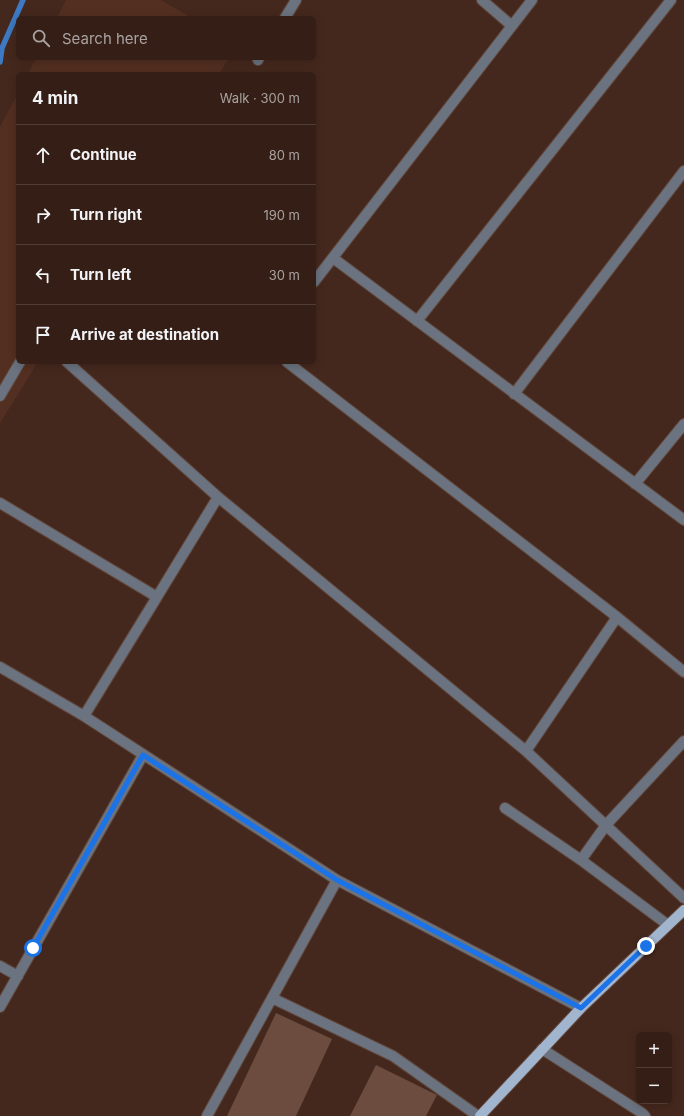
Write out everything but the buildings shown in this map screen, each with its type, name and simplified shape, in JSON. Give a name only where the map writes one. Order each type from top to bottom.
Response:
[{"type":"main road","points":[[479,1116],[581,1008],[684,910]]},
{"type":"street","points":[[286,16],[296,0]]},
{"type":"street","points":[[482,0],[512,26]]},
{"type":"street","points":[[316,279],[532,0]]},
{"type":"street","points":[[416,321],[671,0]]},
{"type":"street","points":[[514,394],[684,171]]},
{"type":"street","points":[[333,258],[684,520]]},
{"type":"street","points":[[0,396],[19,364]]},
{"type":"street","points":[[69,364],[218,497],[526,752],[684,898]]},
{"type":"street","points":[[290,364],[617,616],[684,672]]},
{"type":"street","points":[[636,484],[684,424]]},
{"type":"street","points":[[84,716],[218,497]]},
{"type":"street","points":[[0,502],[157,597]]},
{"type":"street","points":[[526,752],[617,616]]},
{"type":"street","points":[[0,667],[84,716],[337,880],[581,1008]]},
{"type":"street","points":[[581,860],[606,825],[684,741]]},
{"type":"street","points":[[0,1007],[143,755]]},
{"type":"street","points":[[505,808],[581,860],[668,925]]},
{"type":"street","points":[[207,1116],[337,880]]},
{"type":"street","points":[[0,966],[18,976]]},
{"type":"street","points":[[272,998],[393,1056],[479,1116]]},
{"type":"street","points":[[542,1049],[645,1116]]},
{"type":"shaded area","points":[[66,0],[161,0],[189,16],[58,16]]},
{"type":"shaded area","points":[[35,60],[228,60],[220,72],[29,72]]},
{"type":"shaded area","points":[[16,97],[16,364],[37,364],[0,423],[0,127]]},
{"type":"waterway","points":[[0,62],[2,48],[23,0]]},
{"type":"route","points":[[33,948],[143,755],[337,880],[581,1008],[646,946]]}]
